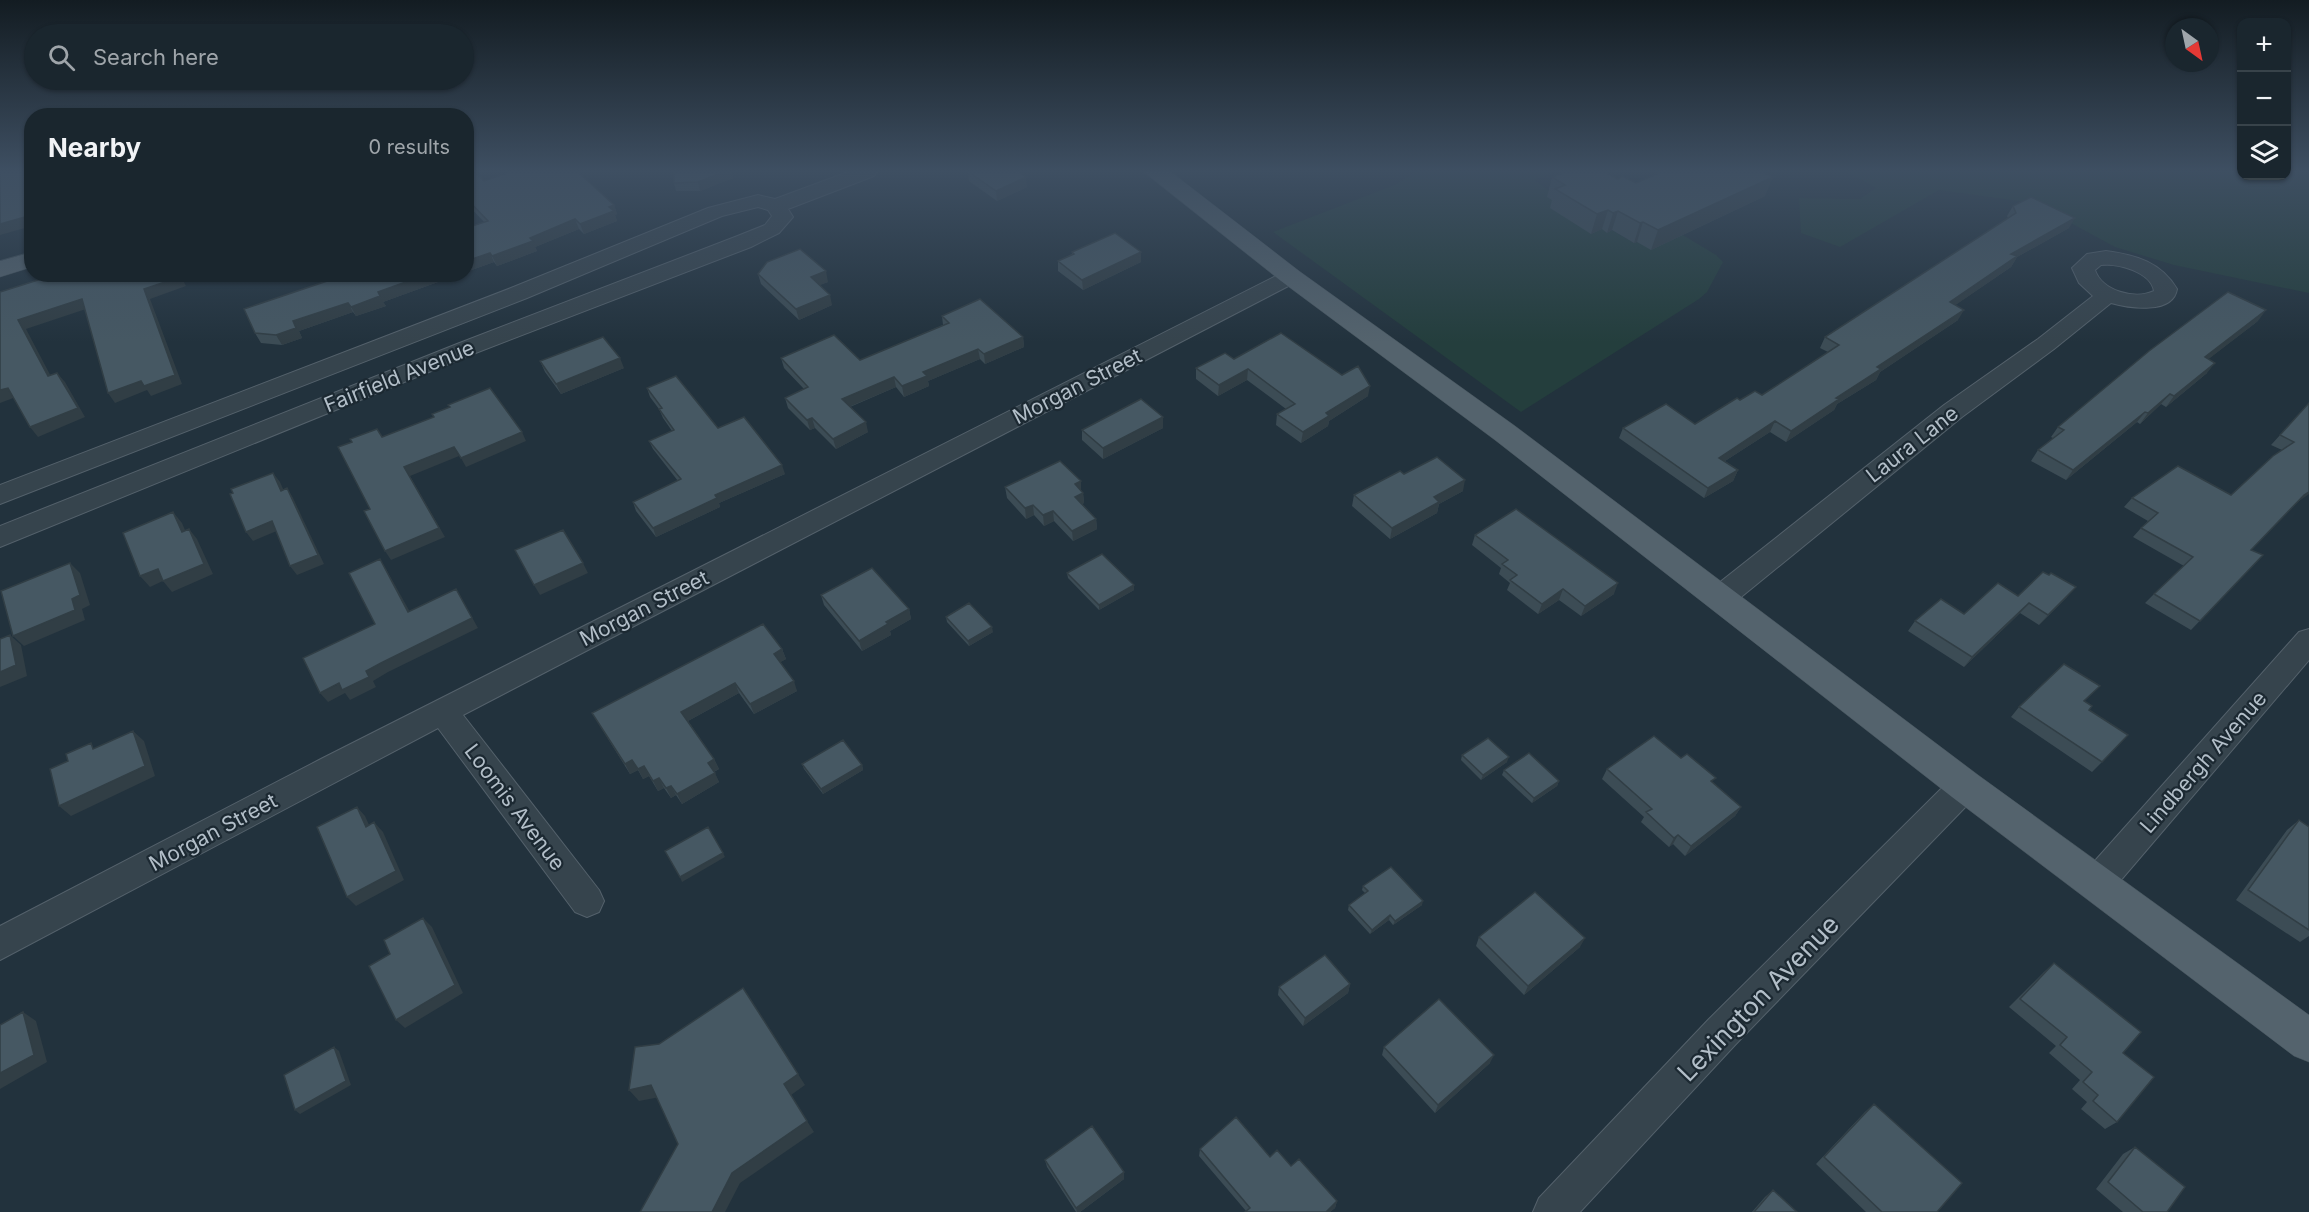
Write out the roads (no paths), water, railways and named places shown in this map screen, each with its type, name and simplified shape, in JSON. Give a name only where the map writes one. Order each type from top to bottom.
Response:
[{"type":"main road","points":[[1229,229],[1505,433],[1965,786],[2309,1041]]},
{"type":"main road","points":[[0,269],[24,262]]},
{"type":"street","name":"Fairfield Avenue","points":[[0,495],[519,293],[675,229]]},
{"type":"street","name":"Fairfield Avenue","points":[[0,537],[773,229]]},
{"type":"street","name":"Morgan Street","points":[[0,944],[332,768],[1290,276]]},
{"type":"street","name":"Laura Lane","points":[[1720,598],[1953,411],[2046,344],[2108,295]]},
{"type":"street","name":"Lindbergh Avenue","points":[[2097,883],[2309,640]]},
{"type":"street","name":"Loomis Avenue","points":[[443,712],[587,901]]},
{"type":"street","name":"Lexington Avenue","points":[[1553,1212],[1722,1032],[1965,786]]}]
